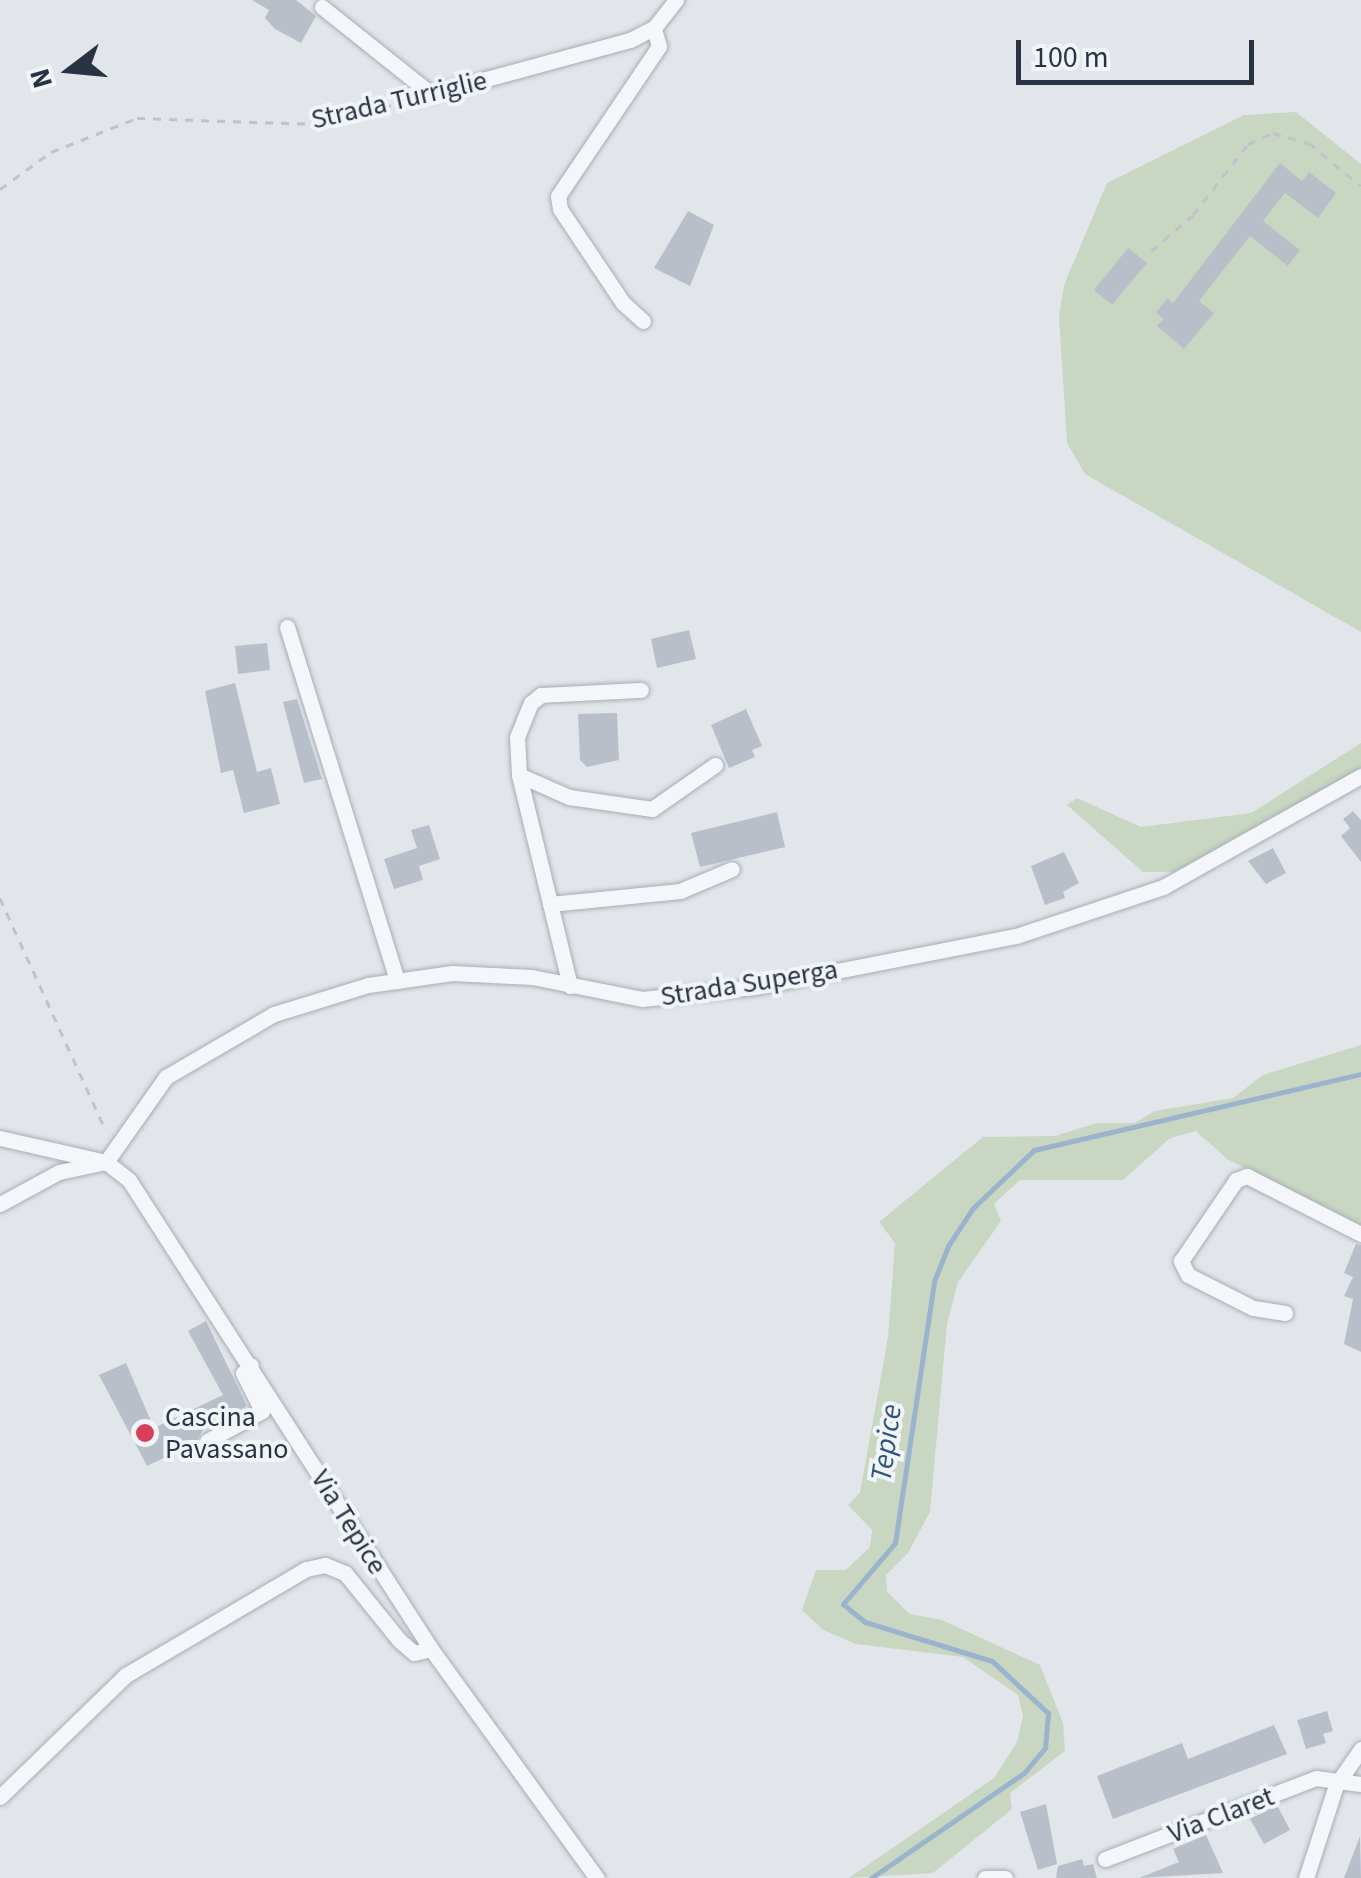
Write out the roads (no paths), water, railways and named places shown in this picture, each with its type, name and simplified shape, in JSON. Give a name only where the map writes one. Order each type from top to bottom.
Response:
[{"type":"street","points":[[642,322],[623,304],[560,209],[558,196],[658,46],[654,28],[676,0]]},
{"type":"street","name":"Strada Turriglie","points":[[322,7],[431,94],[654,28]]},
{"type":"street","points":[[287,627],[397,981]]},
{"type":"street","points":[[570,986],[519,775],[517,738],[530,702],[562,691],[640,690]]},
{"type":"street","points":[[519,775],[569,796],[652,809],[715,765]]},
{"type":"street","name":"Strada Superga","points":[[110,1157],[166,1076],[203,1049],[274,1014],[397,981],[452,973],[532,976],[642,999],[756,987],[1016,936],[1162,886],[1361,776]]},
{"type":"street","points":[[550,904],[680,891],[732,870]]},
{"type":"street","points":[[0,1138],[110,1157]]},
{"type":"street","points":[[0,1204],[59,1172],[110,1157]]},
{"type":"street","name":"Via Tepice","points":[[110,1157],[251,1365],[430,1649],[597,1878]]},
{"type":"street","points":[[1285,1313],[1237,1300],[1188,1275],[1181,1261],[1236,1180],[1248,1176],[1361,1234]]},
{"type":"street","points":[[207,1441],[262,1412],[243,1373],[251,1365]]},
{"type":"street","points":[[0,1797],[126,1675],[306,1569],[325,1565],[345,1573],[398,1640],[414,1653],[430,1649]]},
{"type":"street","points":[[1306,1878],[1336,1786],[1361,1749]]},
{"type":"street","name":"Via Claret","points":[[1106,1860],[1316,1778],[1336,1786],[1361,1784]]},
{"type":"street","points":[[986,1878],[1005,1878]]},
{"type":"waterway","name":"Tepice","points":[[871,1878],[1024,1773],[1045,1748],[1048,1713],[992,1661],[865,1622],[843,1604],[895,1543],[934,1281],[948,1246],[973,1208],[1034,1150],[1361,1074]]},
{"type":"place","name":"Cascina Pavassano","points":[[145,1433]]}]
